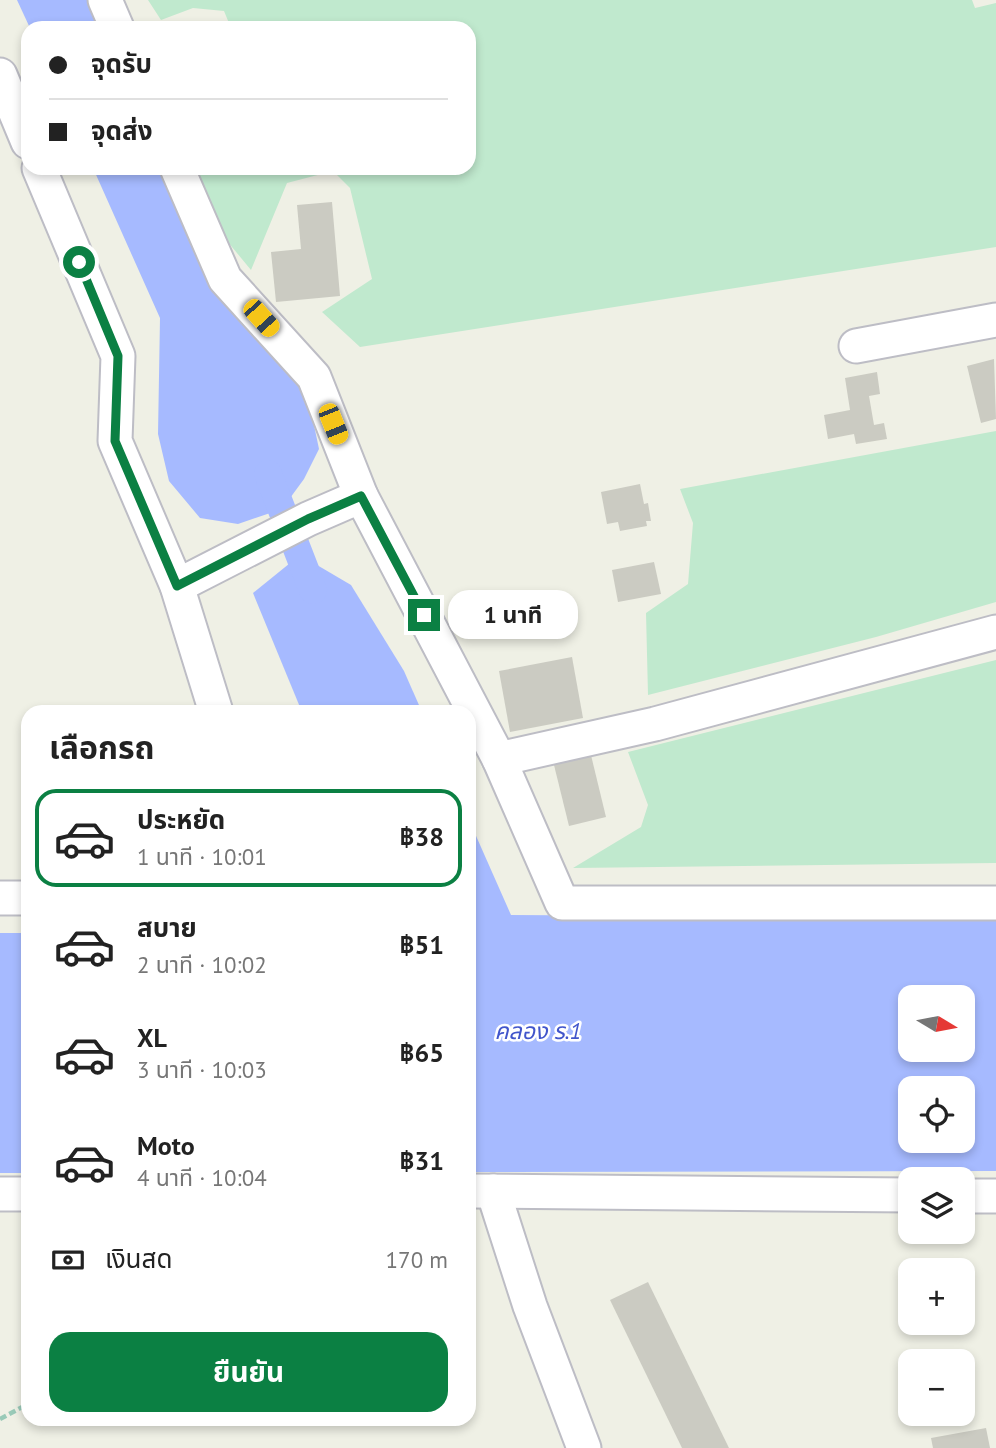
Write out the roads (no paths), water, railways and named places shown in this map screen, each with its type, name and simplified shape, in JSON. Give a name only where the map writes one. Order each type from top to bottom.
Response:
[{"type":"street","points":[[105,0],[114,21]]},
{"type":"street","points":[[0,75],[21,125]]},
{"type":"street","points":[[42,175],[118,356],[115,441],[177,586],[214,705]]},
{"type":"street","points":[[180,175],[225,279],[314,377],[361,496],[471,705]]},
{"type":"street","points":[[856,346],[996,320]]},
{"type":"street","points":[[177,586],[226,559],[361,496]]},
{"type":"street","points":[[499,759],[655,724],[996,632]]},
{"type":"street","points":[[476,715],[499,759],[562,903],[996,903]]},
{"type":"street","points":[[0,898],[21,898]]},
{"type":"street","points":[[584,1448],[530,1306],[481,1191],[898,1195]]},
{"type":"street","points":[[0,1194],[21,1194]]},
{"type":"street","points":[[975,1196],[996,1196]]},
{"type":"water","points":[[17,0],[95,0],[104,21],[27,21]]},
{"type":"water","points":[[96,175],[170,175],[296,371],[310,406],[319,449],[304,479],[282,509],[238,524],[200,518],[169,481],[158,434],[160,318]]},
{"type":"water","points":[[300,555],[351,585],[404,671],[419,705],[299,705],[253,593]]},
{"type":"water","name":"คลอง ร.1","points":[[476,836],[511,915],[996,918],[996,1171],[975,1171],[975,1167],[898,1167],[898,1171],[476,1172]]},
{"type":"water","points":[[0,933],[21,933],[21,1173],[0,1173]]},
{"type":"waterway","points":[[268,474],[313,590]]}]
